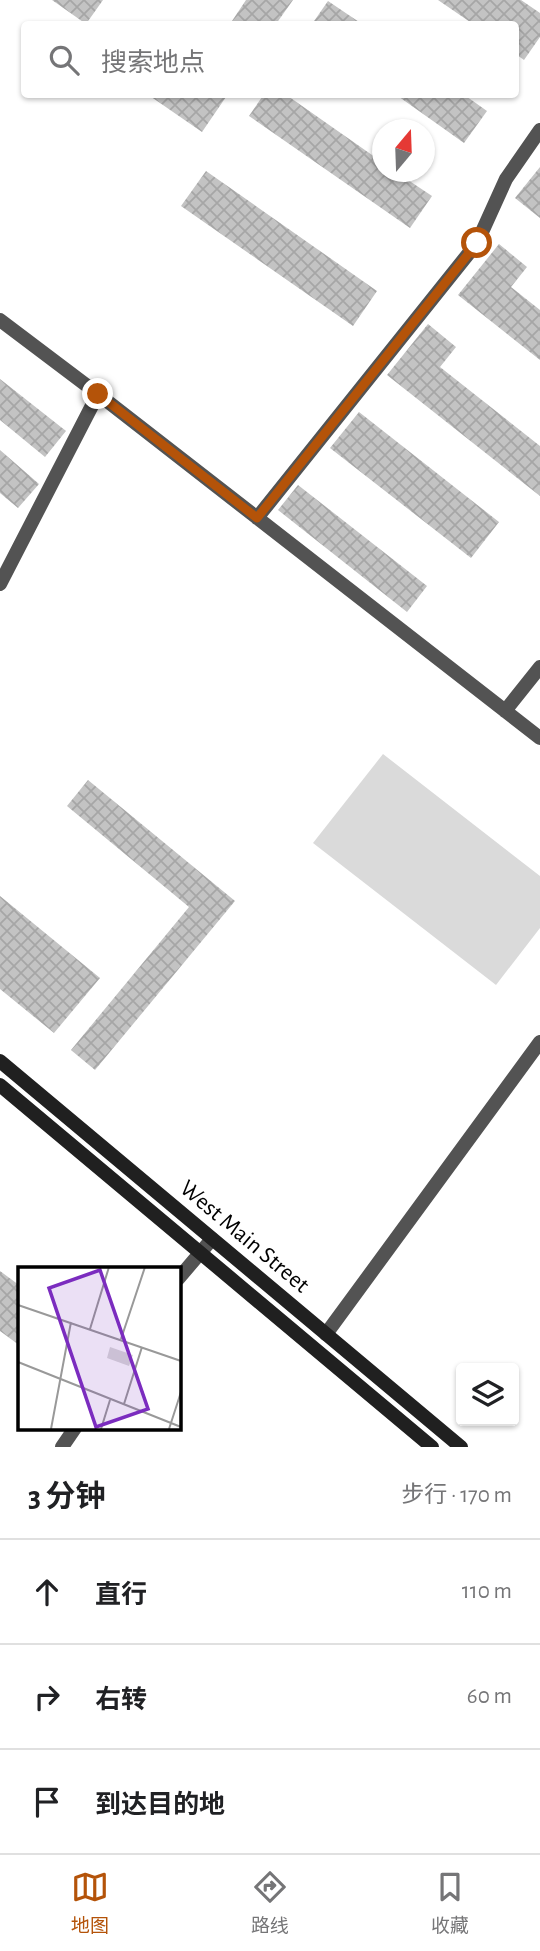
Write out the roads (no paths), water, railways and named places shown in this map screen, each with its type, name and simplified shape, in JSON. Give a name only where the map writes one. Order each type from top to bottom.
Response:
[{"type":"main road","name":"West Main Street","points":[[0,1061],[461,1447]]},
{"type":"main road","name":"West Main Street","points":[[0,1085],[432,1447]]},
{"type":"street","points":[[257,518],[477,243],[506,179],[540,130]]},
{"type":"street","points":[[0,320],[540,738]]},
{"type":"street","points":[[0,584],[98,394]]},
{"type":"street","points":[[505,711],[540,667]]},
{"type":"street","points":[[326,1334],[540,1042]]},
{"type":"street","points":[[180,1277],[212,1239]]},
{"type":"street","points":[[62,1447],[74,1430]]}]
